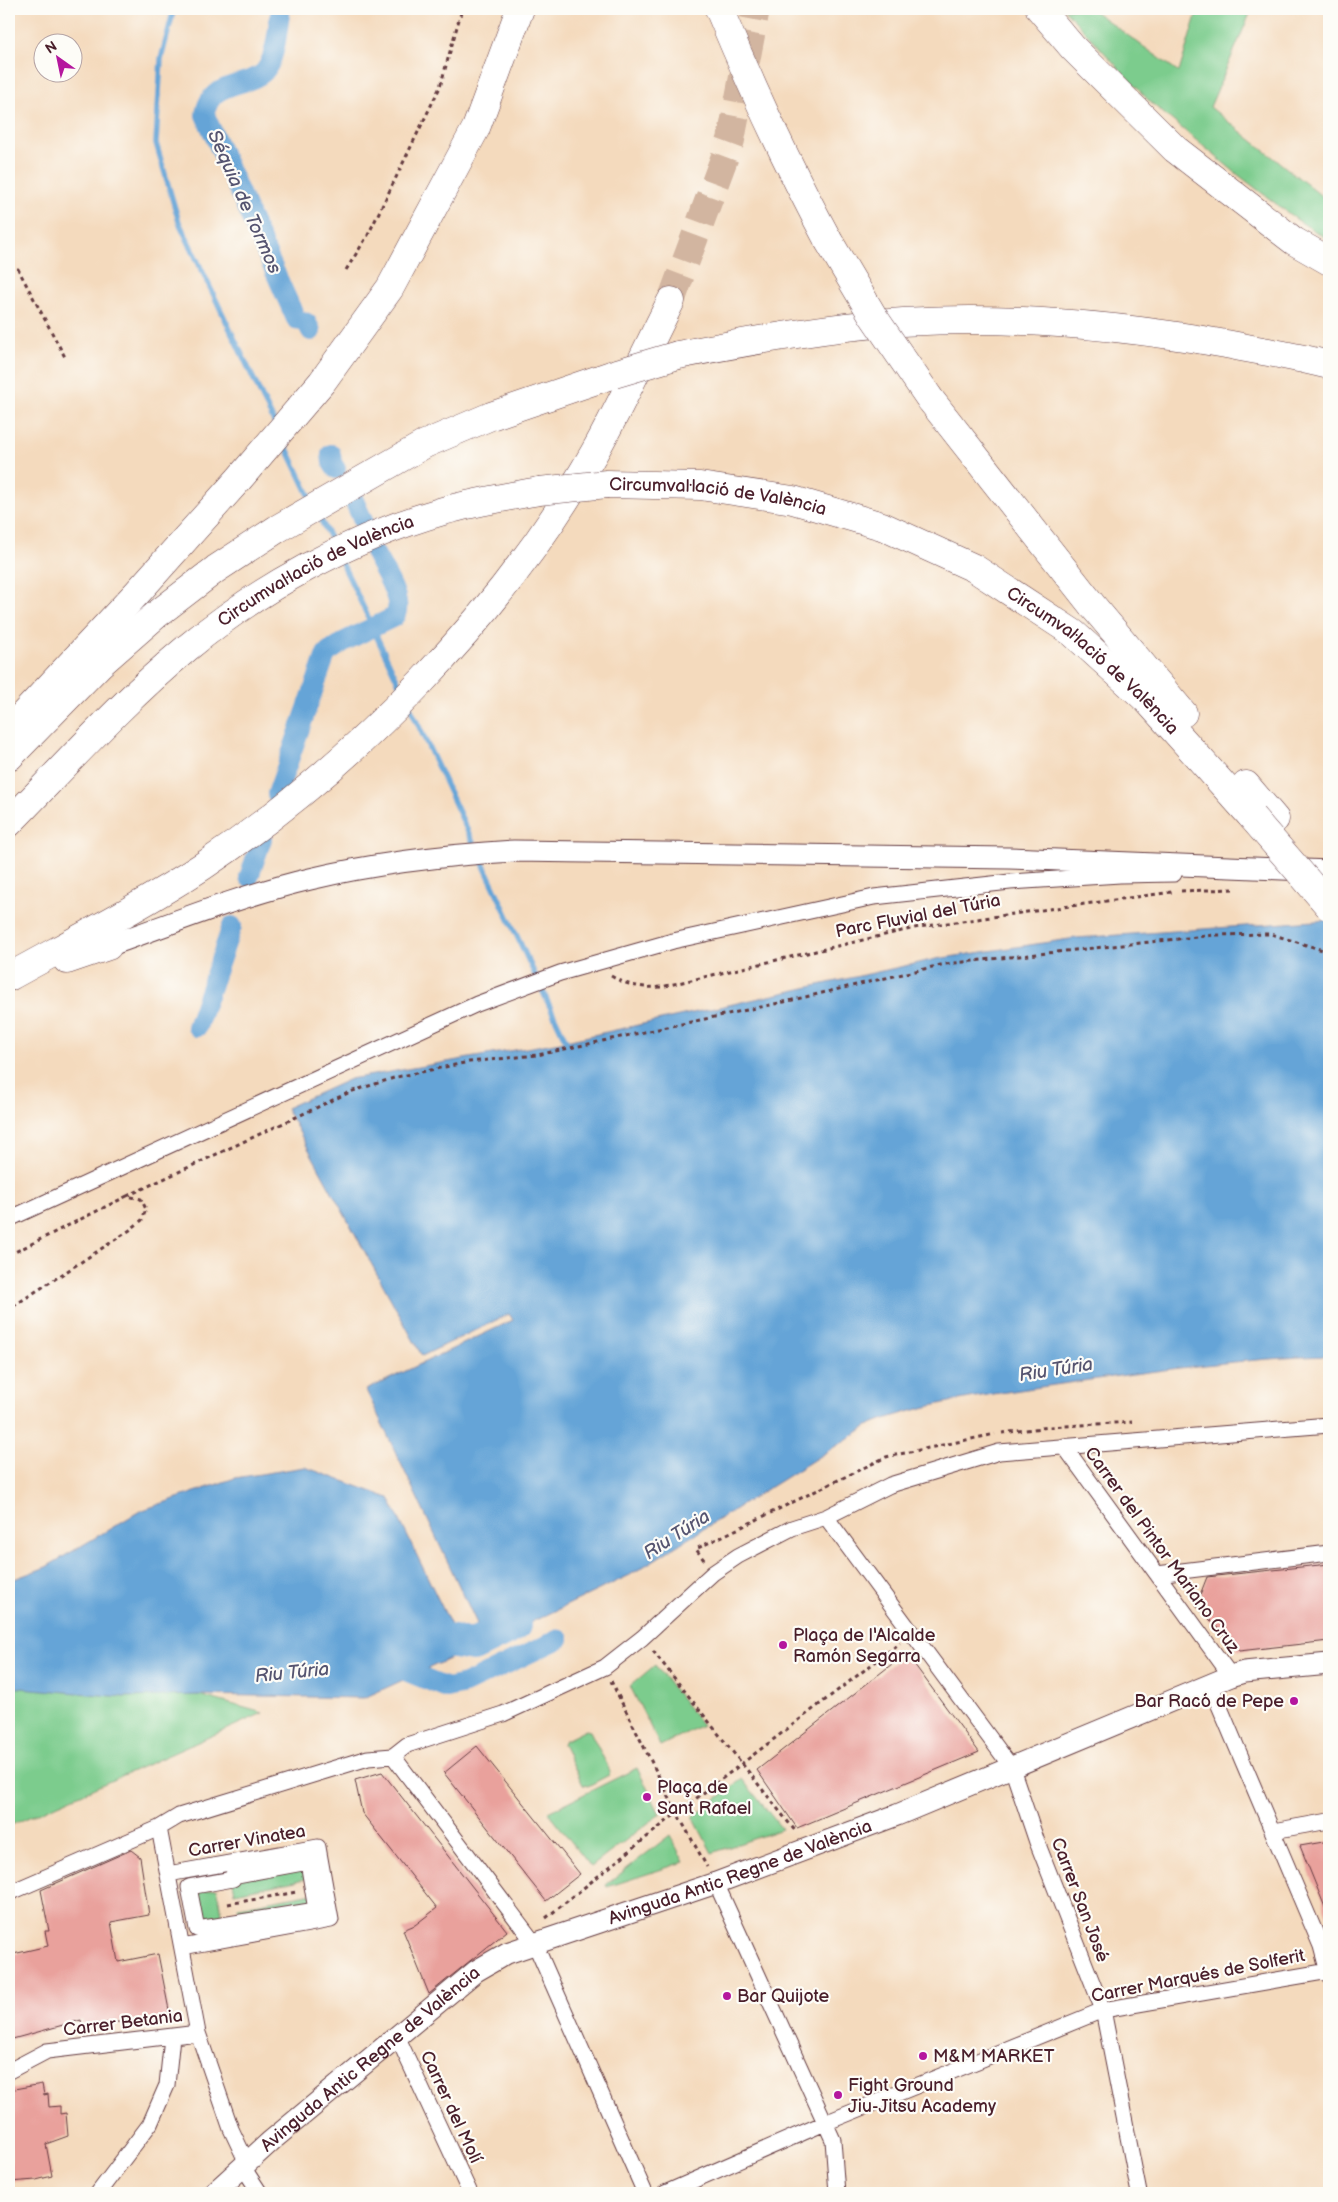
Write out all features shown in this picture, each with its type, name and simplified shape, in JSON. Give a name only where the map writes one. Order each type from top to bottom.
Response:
[{"type":"highway","points":[[9,730],[136,594],[239,479],[322,382],[390,288],[476,128],[520,9]]},
{"type":"highway","points":[[719,9],[756,99],[789,168],[828,240],[874,316],[930,399],[1263,818],[1329,882]]},
{"type":"highway","points":[[1040,9],[1073,48],[1175,149],[1294,241],[1329,261]]},
{"type":"highway","points":[[9,978],[122,916],[204,865],[304,791],[364,738],[447,655],[490,605],[542,534],[594,453],[671,301]]},
{"type":"highway","points":[[9,757],[100,664],[156,615],[216,569],[277,528],[425,444],[491,416],[614,374],[678,355],[757,340],[847,327],[935,321],[1045,321],[1155,332],[1303,358],[1329,365]]},
{"type":"highway","name":"Circumval·lació de València","points":[[9,823],[134,696],[187,648],[245,605],[304,568],[379,534],[443,511],[539,491],[607,484],[700,486],[793,500],[882,526],[974,568],[1073,633],[1147,700],[1263,818],[1329,906]]},
{"type":"highway","points":[[9,978],[108,946]]},
{"type":"street","points":[[108,946],[216,907],[309,879],[376,865],[448,855],[514,851],[1009,858],[1329,872]]},
{"type":"street","points":[[9,1219],[477,1004],[560,973],[673,941],[874,897],[1010,882],[1120,875],[1329,872]]},
{"type":"street","points":[[9,1893],[159,1828],[179,1816],[368,1758],[393,1756],[407,1745],[503,1714],[604,1667],[642,1638],[713,1573],[738,1556],[792,1528],[826,1517],[890,1485],[998,1452],[1329,1425]]},
{"type":"street","name":"Carrer del Pintor Mariano Cruz","points":[[1064,1446],[1231,1676]]},
{"type":"street","name":"Carrer San José","points":[[826,1517],[1012,1768],[1037,1842],[1103,2010],[1139,2193]]},
{"type":"street","points":[[1157,1574],[1329,1553]]},
{"type":"street","name":"Avinguda Antic Regne de València","points":[[214,2193],[476,1971],[508,1953],[716,1883],[808,1848],[1012,1768],[1231,1676],[1244,1672],[1329,1664]]},
{"type":"street","points":[[1210,1684],[1274,1831],[1321,1946],[1329,1973]]},
{"type":"street","points":[[393,1756],[544,1941],[645,2193]]},
{"type":"street","points":[[1274,1831],[1329,1821]]},
{"type":"street","name":"Carrer Vinatea","points":[[159,1828],[198,2033]]},
{"type":"street","name":"Carrer Vinatea","points":[[168,1874],[318,1847],[330,1920],[182,1947]]},
{"type":"street","points":[[308,1862],[316,1910],[241,1924],[240,1921],[197,1929],[190,1887],[224,1881],[232,1879],[232,1876],[308,1862]]},
{"type":"street","points":[[716,1883],[833,2140],[837,2193]]},
{"type":"street","name":"Carrer Marqués de Solferit","points":[[665,2193],[825,2123],[1103,2010],[1329,1973]]},
{"type":"street","name":"Carrer Betania","points":[[9,2071],[47,2051],[198,2033],[231,2129],[245,2165],[260,2193]]},
{"type":"street","name":"Carrer del Molí","points":[[398,2036],[470,2193]]},
{"type":"street","points":[[98,2193],[150,2124],[168,2085],[172,2037]]},
{"type":"path","points":[[346,270],[368,236],[440,87],[462,9]]},
{"type":"path","points":[[9,268],[18,269],[66,359]]},
{"type":"path","name":"Parc Fluvial del Túria","points":[[607,974],[623,984],[661,987],[919,926],[1048,907],[1150,897],[1185,890],[1243,889]]},
{"type":"path","points":[[9,1255],[127,1196],[350,1092],[397,1077],[469,1062],[537,1055],[784,1002],[945,964],[1215,935],[1271,934],[1329,952]]},
{"type":"path","points":[[9,1309],[142,1220],[146,1209],[141,1199],[127,1196]]},
{"type":"path","points":[[544,1941],[546,1918],[677,1813],[913,1634]]},
{"type":"path","points":[[642,1638],[808,1848]]},
{"type":"path","points":[[604,1667],[677,1813],[716,1883]]},
{"type":"path","points":[[224,1881],[232,1923]]},
{"type":"path","points":[[228,1904],[313,1889]]},
{"type":"green space","points":[[1064,9],[1091,9],[1179,72],[1198,9],[1252,9],[1210,107],[1329,202],[1329,240],[1296,219],[1237,174],[1150,102]]},
{"type":"green space","points":[[655,1665],[702,1725],[660,1746],[630,1686]]},
{"type":"green space","points":[[9,1685],[199,1695],[263,1713],[9,1826]]},
{"type":"green space","points":[[586,1730],[590,1731],[610,1771],[609,1775],[588,1786],[583,1785],[563,1744],[564,1741]]},
{"type":"green space","points":[[637,1768],[660,1814],[591,1867],[548,1812]]},
{"type":"green space","points":[[742,1779],[782,1829],[712,1853],[693,1817]]},
{"type":"green space","points":[[670,1835],[684,1862],[607,1887],[606,1885]]},
{"type":"green space","points":[[308,1862],[311,1878],[235,1893],[232,1876]]},
{"type":"green space","points":[[217,1888],[224,1924],[197,1929],[191,1893]]},
{"type":"green space","points":[[313,1893],[316,1910],[241,1924],[238,1907]]},
{"type":"water","points":[[1329,920],[1329,1356],[1231,1362],[1018,1390],[944,1403],[871,1424],[630,1575],[475,1649],[471,1641],[487,1632],[484,1628],[480,1630],[366,1390],[513,1320],[509,1314],[422,1356],[286,1108],[350,1079],[566,1041],[936,959],[1076,938]]},
{"type":"water","points":[[305,1467],[389,1498],[464,1652],[364,1698],[199,1695],[123,1697],[9,1687],[9,1581],[46,1567],[140,1511],[235,1478]]},
{"type":"building","points":[[1329,1564],[1329,1641],[1239,1651],[1196,1605],[1207,1577]]},
{"type":"building","points":[[906,1653],[979,1752],[797,1828],[757,1770]]},
{"type":"building","points":[[477,1746],[580,1874],[546,1901],[444,1773]]},
{"type":"building","points":[[382,1772],[507,1931],[429,1994],[403,1930],[415,1925],[437,1908],[362,1813],[355,1780]]},
{"type":"building","points":[[1329,1841],[1329,1917],[1300,1846]]},
{"type":"building","points":[[131,1850],[140,1857],[149,1915],[111,1922],[118,1962],[158,1954],[169,2010],[167,2018],[82,2025],[81,2020],[9,2040],[9,1955],[48,1946],[45,1931],[49,1931],[41,1890]]},
{"type":"building","points":[[42,2084],[44,2095],[48,2094],[49,2107],[60,2106],[60,2114],[66,2113],[68,2136],[46,2144],[52,2176],[36,2180],[9,2182],[9,2162],[11,2162],[9,2090]]},
{"type":"waterway","points":[[174,9],[161,59],[156,143],[179,222],[275,424]]},
{"type":"waterway","name":"Séquia de Tormos","points":[[281,9],[272,58],[264,72],[248,81],[221,90],[208,104],[205,115],[296,319],[307,323],[311,331]]},
{"type":"waterway","points":[[283,440],[312,501]]},
{"type":"waterway","name":"Séquia de Tormos","points":[[331,454],[332,463],[336,469]]},
{"type":"waterway","name":"Séquia de Tormos","points":[[353,498],[364,523]]},
{"type":"waterway","points":[[318,514],[334,546]]},
{"type":"waterway","name":"Séquia de Tormos","points":[[277,794],[326,654],[345,641],[394,617],[397,611],[392,586],[375,554]]},
{"type":"waterway","points":[[340,559],[371,623]]},
{"type":"waterway","points":[[374,631],[402,690]]},
{"type":"waterway","points":[[409,705],[476,849]]},
{"type":"waterway","name":"Séquia de Tormos","points":[[249,877],[262,839]]},
{"type":"waterway","points":[[480,857],[566,1041]]},
{"type":"waterway","name":"Séquia de Tormos","points":[[197,1027],[232,926]]},
{"type":"waterway","name":"Riu Túria","points":[[415,1639],[422,1637],[473,1645],[514,1625]]},
{"type":"waterway","points":[[388,1664],[447,1688],[465,1684],[559,1639]]},
{"type":"tunnel","points":[[671,301],[731,140],[756,9]]},
{"type":"place","name":"Plaça de l'Alcalde Ramón Segarra","points":[[783,1645]]},
{"type":"place","name":"Bar Racó de Pepe","points":[[1294,1701]]},
{"type":"place","name":"Plaça de Sant Rafael","points":[[647,1797]]},
{"type":"place","name":"Bar Quijote","points":[[727,1996]]},
{"type":"place","name":"M&M MARKET","points":[[923,2056]]},
{"type":"place","name":"Fight Ground Jiu-Jitsu Academy","points":[[838,2095]]}]
